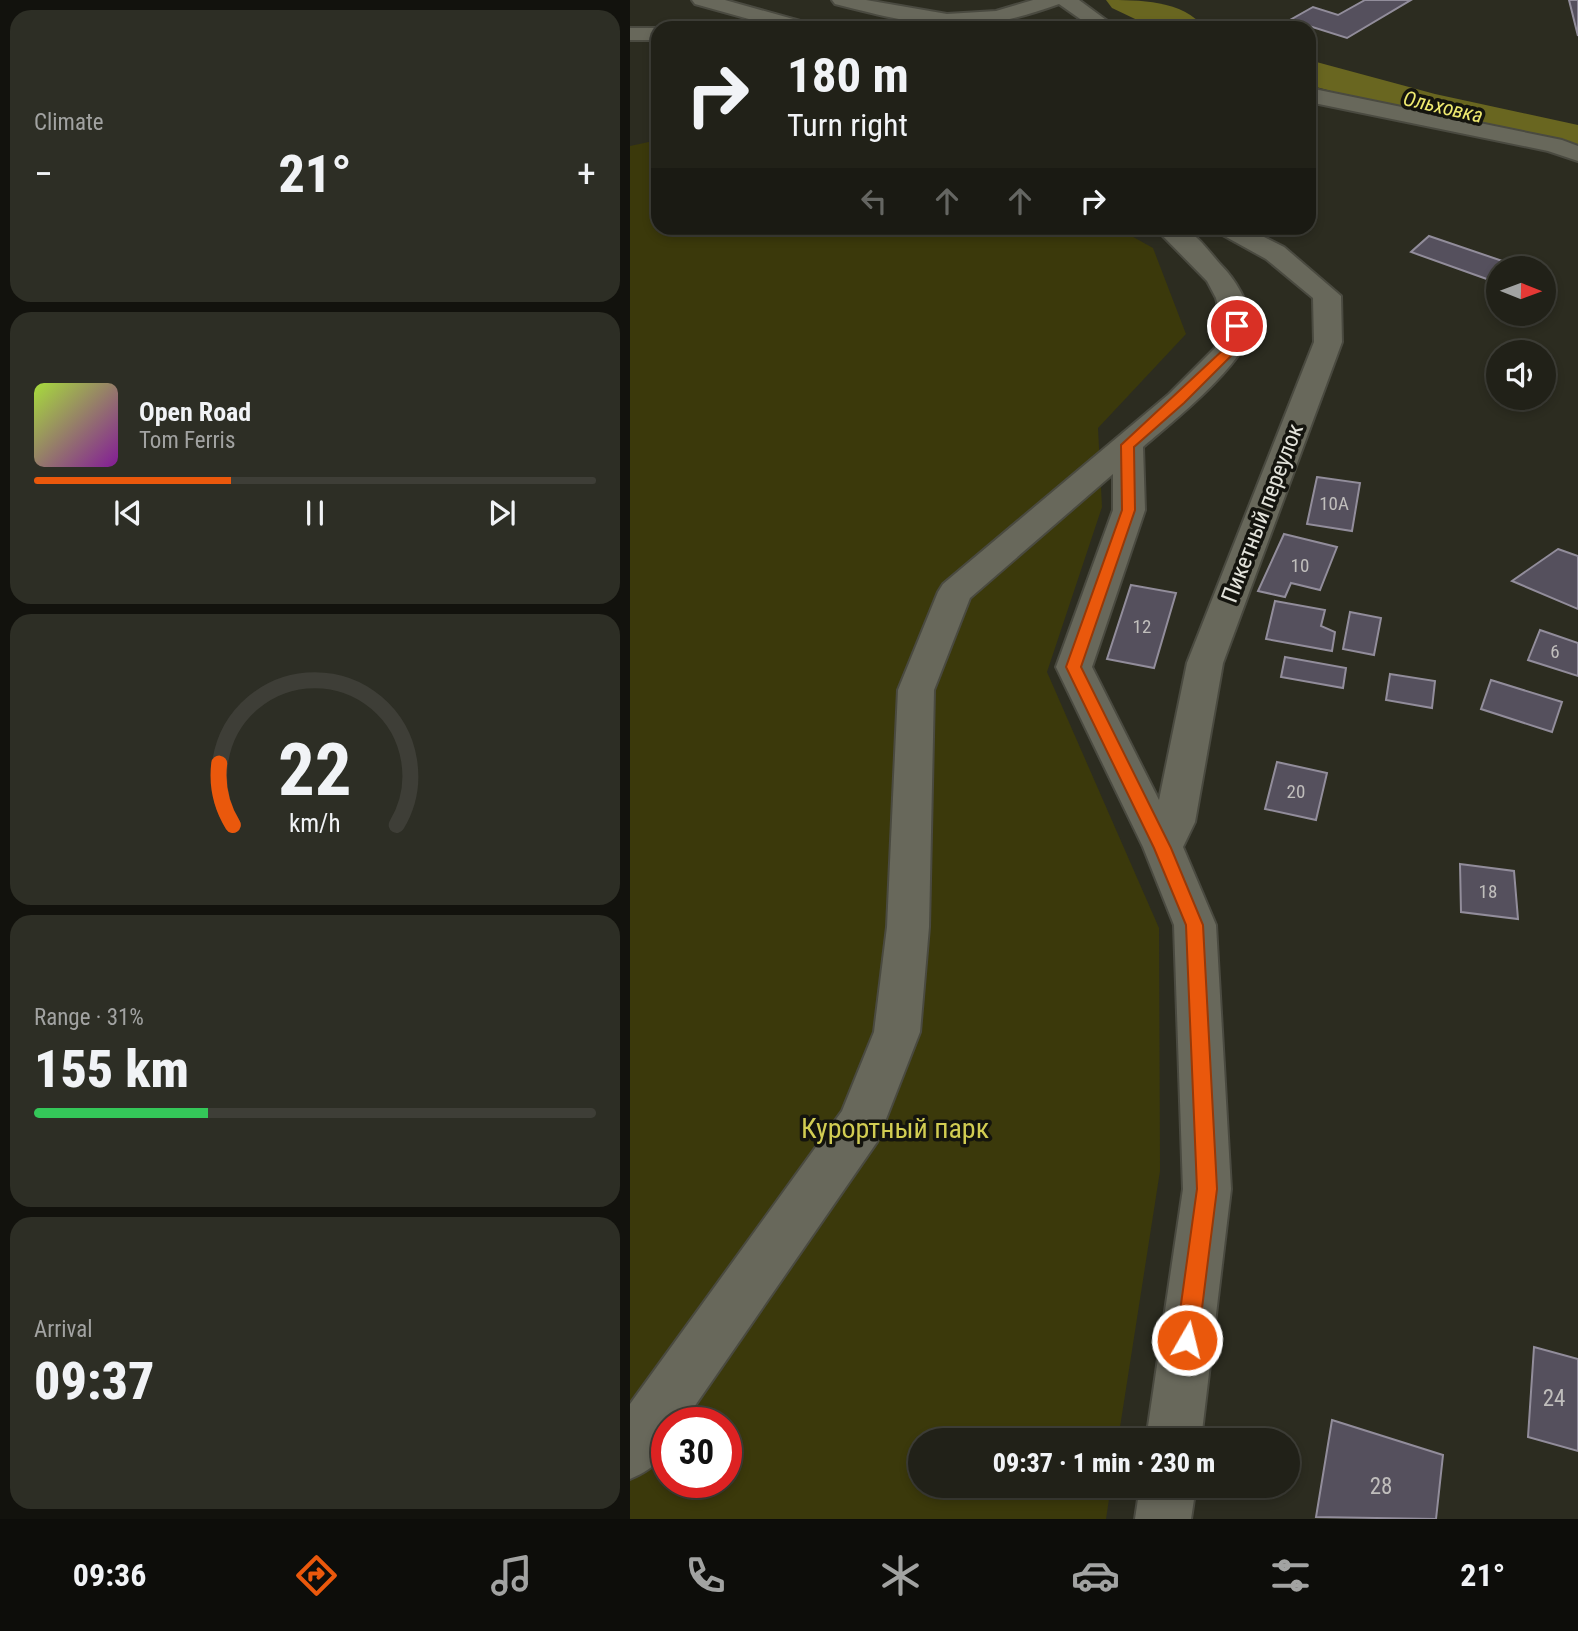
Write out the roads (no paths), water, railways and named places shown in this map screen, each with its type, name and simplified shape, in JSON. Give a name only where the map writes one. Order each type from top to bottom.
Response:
[{"type":"street","points":[[702,0],[778,21]]},
{"type":"street","points":[[842,0],[911,17],[940,21]]},
{"type":"street","points":[[1066,0],[1097,21]]},
{"type":"street","points":[[982,21],[1044,3]]},
{"type":"street","points":[[630,34],[651,34]]},
{"type":"street","points":[[1316,96],[1554,145],[1578,154]]},
{"type":"street","points":[[630,1451],[860,1126],[897,1032],[908,927],[916,690],[955,592],[1180,400],[1228,351],[1237,326],[1230,298],[1218,277],[1176,235]]},
{"type":"street","name":"Пикетный переулок","points":[[1163,848],[1175,822],[1205,663],[1328,342],[1326,296],[1275,253],[1241,235]]},
{"type":"street","points":[[1128,445],[1129,510],[1073,667],[1163,848],[1195,925],[1207,1189],[1176,1428]]},
{"type":"street","points":[[1163,1519],[1166,1498]]},
{"type":"waterway","name":"Ольховка","points":[[1125,0],[1170,21]]},
{"type":"waterway","name":"Ольховка","points":[[1316,74],[1429,105],[1578,138]]},
{"type":"park label","name":"Курортный парк","points":[[895,1128]]}]
